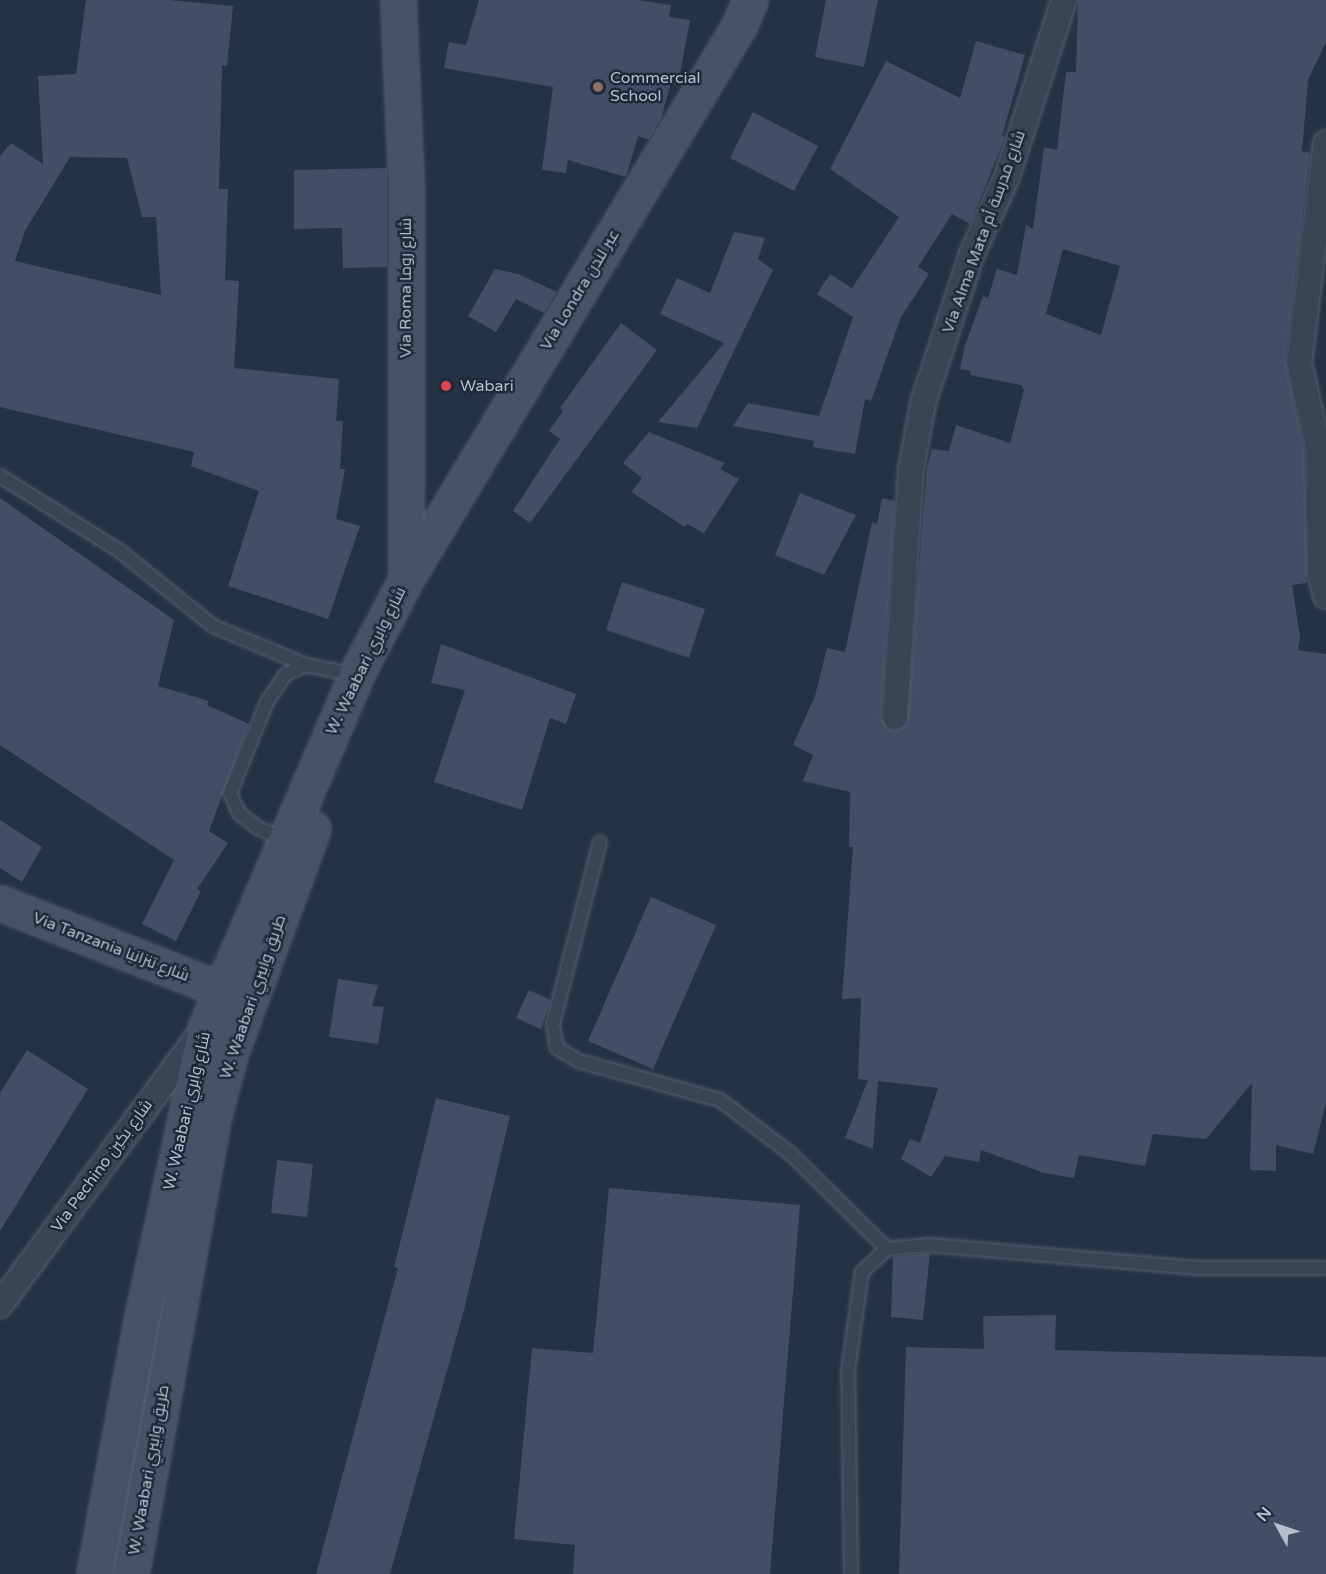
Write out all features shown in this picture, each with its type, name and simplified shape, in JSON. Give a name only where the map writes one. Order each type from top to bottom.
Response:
[{"type":"main road","name":"Via Roma شارع روما","points":[[398,0],[406,185],[407,577]]},
{"type":"main road","name":"Vía Londra عبر لندن","points":[[407,577],[739,26],[750,0]]},
{"type":"main road","name":"W. Waabari شارع وابري","points":[[94,1574],[146,1302],[205,1028],[356,675],[407,577]]},
{"type":"main road","name":"W. Waabari طريق وابيري","points":[[131,1574],[211,1130],[230,1054],[407,577]]},
{"type":"main road","name":"Via Tanzania شارع تنزانيا","points":[[0,903],[222,990]]},
{"type":"street","name":"Via Alma Mata شارع مدرسة أم","points":[[895,717],[911,470],[923,403],[972,254],[1007,177],[1064,0]]},
{"type":"street","points":[[1326,143],[1299,362],[1318,447],[1320,572],[1326,596]]},
{"type":"street","name":"Via Pechino شارع بكين","points":[[0,1305],[205,1028]]},
{"type":"lane","points":[[0,476],[121,552],[213,626],[306,665],[356,675]]},
{"type":"lane","points":[[286,840],[258,828],[239,813],[230,793],[267,702],[286,674],[306,665]]},
{"type":"lane","points":[[600,842],[553,1024],[557,1048],[579,1061],[720,1100],[791,1154],[887,1249]]},
{"type":"lane","points":[[851,1574],[848,1371],[862,1272],[887,1249],[929,1245],[1197,1268],[1326,1268]]},
{"type":"building","points":[[86,0],[169,0],[233,6],[227,66],[222,65],[219,189],[228,189],[225,280],[239,281],[234,368],[339,379],[336,421],[343,421],[340,469],[345,469],[336,519],[360,526],[328,619],[228,586],[259,491],[191,466],[194,452],[0,407],[0,156],[11,143],[43,164],[38,76],[76,74]],"holes":[[[70,157],[127,158],[142,217],[156,217],[161,295],[15,261],[25,231]]]},
{"type":"building","name":"Commercial School","points":[[479,0],[638,0],[671,5],[669,17],[690,20],[678,85],[671,83],[661,119],[649,140],[638,136],[626,177],[568,160],[566,173],[542,170],[553,87],[444,68],[449,42],[466,45]]},
{"type":"building","points":[[826,0],[878,0],[864,67],[815,57]]},
{"type":"building","points":[[1078,0],[1326,0],[1326,42],[1308,80],[1302,151],[1310,153],[1285,361],[1304,449],[1307,583],[1292,585],[1300,637],[1298,650],[1326,654],[1326,1103],[1313,1154],[1276,1145],[1276,1171],[1250,1170],[1252,1083],[1206,1139],[1153,1134],[1145,1166],[1079,1155],[1074,1178],[1044,1173],[981,1150],[979,1162],[945,1156],[931,1177],[901,1159],[910,1139],[920,1143],[938,1088],[878,1081],[873,1149],[845,1138],[868,1080],[858,1079],[861,998],[842,999],[853,847],[849,847],[850,792],[803,781],[813,755],[793,745],[815,696],[827,648],[845,652],[872,522],[877,524],[882,498],[895,501],[881,717],[887,728],[894,731],[907,724],[927,467],[932,449],[949,451],[956,425],[1010,443],[1024,390],[1021,385],[970,375],[971,371],[960,369],[965,345],[983,296],[988,298],[997,269],[1017,275],[1026,225],[1033,229],[1044,147],[1057,150],[1066,72],[1076,72]],"holes":[[[1063,249],[1120,266],[1101,335],[1046,314]]]},
{"type":"building","points":[[976,41],[1025,55],[1002,136],[1005,137],[970,224],[952,214],[918,267],[929,274],[901,317],[871,401],[865,399],[855,454],[813,447],[814,441],[733,426],[748,403],[819,416],[853,317],[817,294],[830,274],[852,288],[899,217],[830,169],[886,61],[960,98]]},
{"type":"building","points":[[753,112],[818,146],[794,191],[730,158]]},
{"type":"building","points":[[387,168],[387,267],[343,268],[342,228],[294,229],[294,170]]},
{"type":"building","points":[[734,232],[765,238],[758,259],[773,270],[697,428],[658,422],[724,343],[660,314],[677,278],[710,293]]},
{"type":"building","points":[[495,269],[518,274],[557,292],[544,313],[516,299],[496,332],[468,316]]},
{"type":"building","points":[[621,323],[657,350],[530,523],[513,511],[560,439],[549,431],[563,411],[560,408]]},
{"type":"building","points":[[649,432],[725,463],[720,469],[739,479],[704,533],[687,524],[685,527],[631,492],[642,478],[623,463]]},
{"type":"building","points":[[800,493],[856,515],[824,575],[775,555]]},
{"type":"building","points":[[0,498],[174,620],[158,686],[209,701],[207,705],[249,724],[209,831],[228,843],[197,889],[201,891],[176,941],[142,924],[174,860],[0,745]]},
{"type":"building","points":[[622,582],[705,609],[689,658],[606,630]]},
{"type":"building","points":[[441,644],[576,694],[566,724],[550,718],[522,810],[434,782],[465,690],[431,683]]},
{"type":"building","points":[[0,820],[42,847],[22,882],[0,868]]},
{"type":"building","points":[[651,897],[716,925],[653,1069],[588,1041]]},
{"type":"building","points":[[338,979],[378,985],[372,1006],[384,1007],[378,1044],[329,1037]]},
{"type":"building","points":[[529,990],[551,1000],[541,1029],[516,1018]]},
{"type":"building","points":[[27,1050],[88,1089],[0,1231],[0,1093]]},
{"type":"building","points":[[436,1098],[510,1116],[464,1310],[390,1574],[316,1574],[398,1268],[394,1267]]},
{"type":"building","points":[[277,1160],[313,1164],[307,1217],[271,1213]]},
{"type":"building","points":[[609,1188],[800,1205],[770,1574],[573,1574],[575,1545],[514,1539],[532,1348],[593,1353]]},
{"type":"building","points":[[930,1253],[923,1320],[891,1317],[893,1257]]},
{"type":"building","points":[[1056,1315],[1055,1350],[1326,1357],[1326,1574],[899,1574],[906,1347],[984,1349],[983,1316]]},
{"type":"place","name":"Commercial School","points":[[598,87]]},
{"type":"place","name":"Wabari","points":[[446,386]]}]
